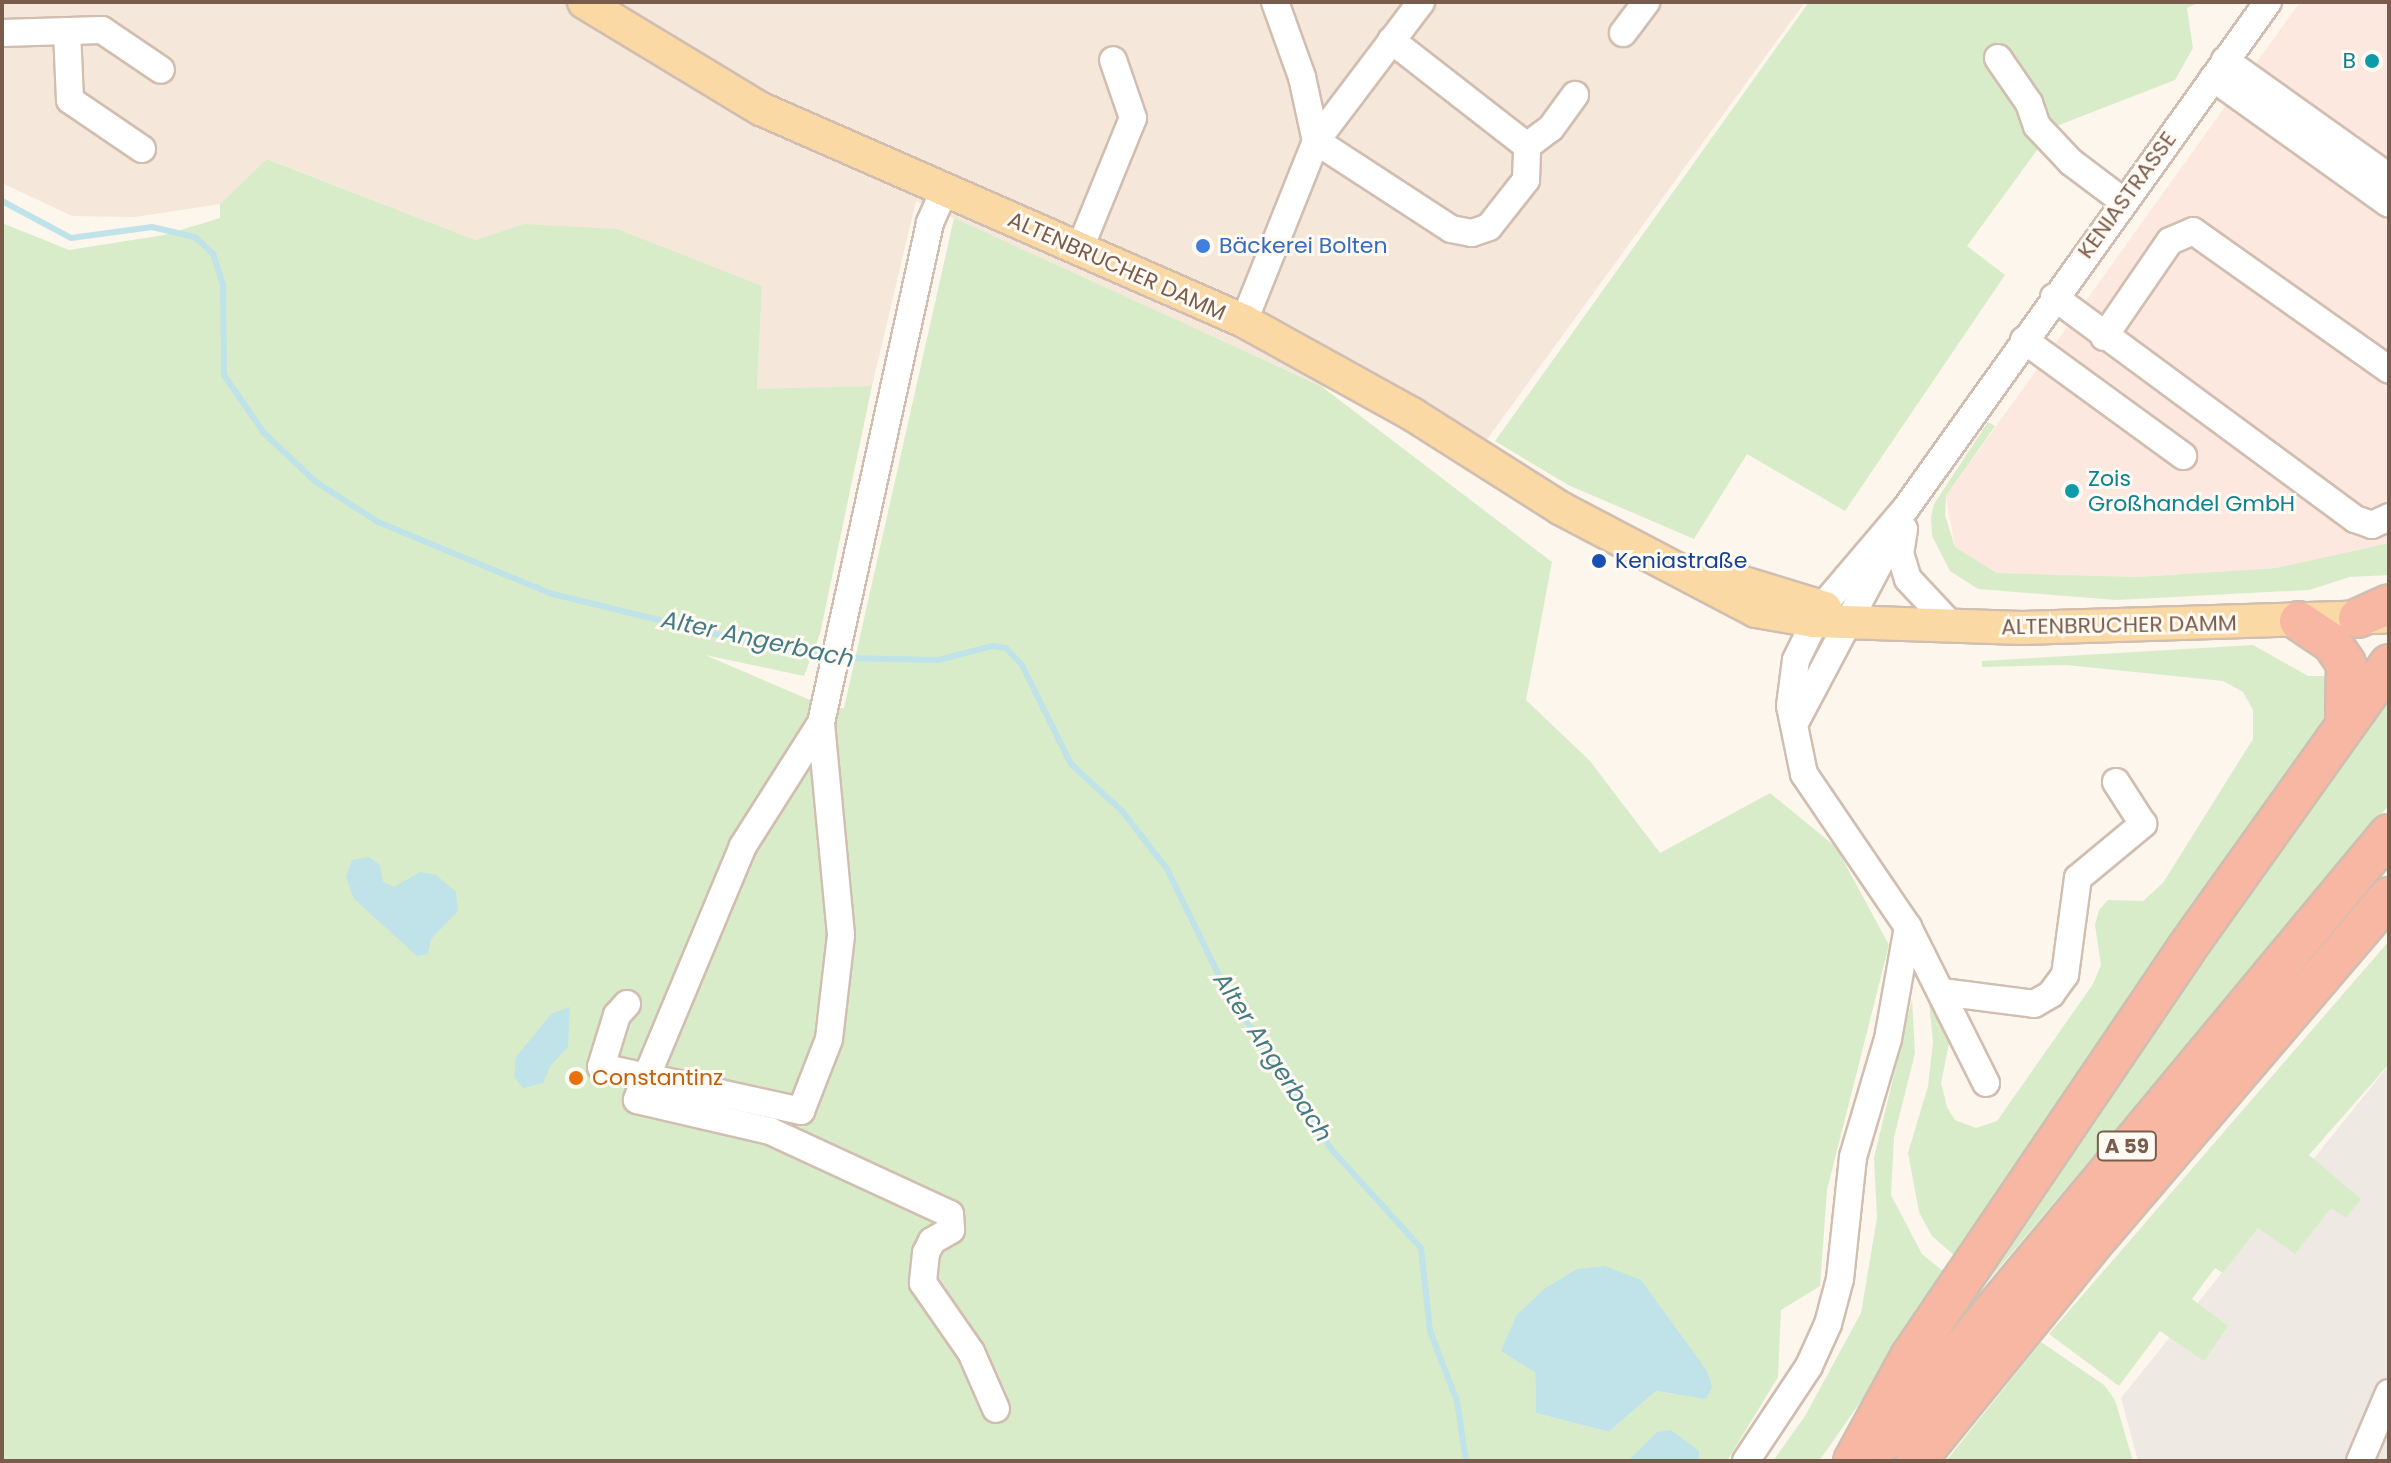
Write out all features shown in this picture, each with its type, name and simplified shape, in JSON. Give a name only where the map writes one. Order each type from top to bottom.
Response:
[{"type":"highway","points":[[2299,621],[2332,643],[2346,664],[2345,720]]},
{"type":"highway","points":[[1853,1461],[1910,1357],[2345,720],[2389,664]]},
{"type":"highway","name":"A 59","points":[[1869,1461],[2389,834]]},
{"type":"highway","name":"A 59","points":[[1916,1461],[2088,1249],[2389,897]]},
{"type":"main road","name":"ALTENBRUCHER DAMM","points":[[584,2],[761,109],[1244,321],[1640,551],[1756,611],[1953,627],[2299,621],[2379,613]]},
{"type":"street","points":[[1275,2],[1302,77],[1316,141],[1451,229],[1472,233],[1489,227],[1526,180],[1527,146]]},
{"type":"street","points":[[1244,321],[1316,141],[1421,2]]},
{"type":"street","points":[[1623,33],[1646,2]]},
{"type":"street","name":"KENIASTRASSE","points":[[1828,616],[2268,2]]},
{"type":"street","points":[[2,33],[102,30],[161,70]]},
{"type":"street","points":[[67,31],[70,100],[142,149]]},
{"type":"street","points":[[1391,40],[1527,146]]},
{"type":"street","points":[[1998,58],[2029,103],[2037,126],[2071,162],[2123,201]]},
{"type":"street","points":[[1080,248],[1131,130],[1131,104],[1113,60]]},
{"type":"street","points":[[2219,69],[2389,177]]},
{"type":"street","points":[[2219,69],[2389,204]]},
{"type":"street","points":[[1527,146],[1551,128],[1575,95]]},
{"type":"street","points":[[944,191],[930,223],[841,643],[821,723],[743,846],[637,1100],[770,1131],[950,1214],[951,1230],[932,1241],[926,1253],[923,1283],[971,1352],[996,1409]]},
{"type":"street","points":[[2104,337],[2170,241],[2193,231],[2389,370]]},
{"type":"street","points":[[2054,297],[2104,337],[2355,519],[2372,525],[2389,517]]},
{"type":"street","points":[[2024,340],[2183,456]]},
{"type":"street","name":"KENIASTRASSE","points":[[1906,508],[1900,553],[1908,579],[1953,627]]},
{"type":"street","points":[[1828,616],[1791,683],[1793,734],[1804,774],[1825,811],[1908,927],[1986,1083]]},
{"type":"street","points":[[1793,734],[1828,616]]},
{"type":"street","points":[[627,1004],[617,1015],[601,1067],[801,1111],[814,1088],[829,1039],[841,935],[821,723]]},
{"type":"street","points":[[1942,992],[2034,1004],[2051,994],[2065,975],[2078,878],[2143,824],[2116,782]]},
{"type":"street","points":[[1746,1461],[1809,1366],[1828,1324],[1840,1279],[1853,1157],[1888,1039],[1908,927]]},
{"type":"street","points":[[2360,1461],[2389,1393]]},
{"type":"shaded area","points":[[2,2],[1805,2],[1475,456],[916,201],[872,386],[757,390],[762,286],[524,224],[475,240],[268,159],[220,204],[135,217],[72,216],[2,183]]},
{"type":"shaded area","points":[[2300,2],[2389,2],[2389,543],[2276,568],[2138,577],[1997,573],[1955,547],[1946,496]]},
{"type":"shaded area","points":[[2389,1065],[2389,1461],[2138,1461],[2121,1398]]},
{"type":"green space","points":[[1809,2],[2201,2],[2187,8],[2193,48],[2175,80],[2054,127],[1967,246],[2005,275],[1845,511],[1747,454],[1694,539],[1568,485],[1495,441]]},
{"type":"green space","points":[[267,159],[475,240],[524,224],[617,229],[762,286],[757,389],[872,386],[820,634],[804,676],[705,655],[831,709],[844,708],[954,218],[1321,386],[1552,562],[1526,700],[1590,761],[1660,853],[1770,793],[1836,847],[1889,945],[1827,1190],[1820,1286],[1781,1310],[1778,1377],[1727,1461],[2,1461],[2,223],[69,250],[164,235],[220,218],[220,204]],"holes":[[[1641,1280],[1671,1326],[1674,1394],[1656,1391],[1609,1432],[1536,1413],[1535,1372]]]},
{"type":"green space","points":[[1988,422],[1995,426],[1946,496],[1945,515],[1955,547],[1997,573],[2138,577],[2276,568],[2389,543],[2389,575],[2350,577],[2309,590],[2116,600],[1978,589],[1950,571],[1932,536],[1931,517],[1934,504]]},
{"type":"green space","points":[[2253,645],[2308,676],[2339,676],[2339,713],[1963,1263],[1932,1236],[1919,1212],[1908,1153],[1928,1086],[1933,1042],[1928,993],[1950,1039],[1941,1083],[1947,1107],[1955,1120],[1976,1128],[1997,1121],[2093,984],[2101,965],[2095,925],[2099,910],[2108,900],[2143,901],[2163,883],[2253,739],[2253,710],[2243,692],[2223,681],[2066,665],[1982,667],[1982,661]]},
{"type":"green space","points":[[2389,679],[2389,805],[1956,1319]]},
{"type":"green space","points":[[2389,941],[2389,1064],[2309,1155],[2361,1199],[2346,1218],[2331,1208],[2295,1254],[2258,1228],[2223,1273],[2215,1268],[2192,1299],[2228,1326],[2204,1361],[2160,1331],[2119,1386],[2049,1334]]},
{"type":"green space","points":[[1912,999],[1915,1053],[1894,1137],[1891,1195],[1922,1254],[1949,1276],[1819,1461],[1773,1461],[1805,1416],[1861,1313],[1877,1218],[1874,1158]]},
{"type":"green space","points":[[2041,1342],[2104,1385],[2115,1400],[2133,1461],[1946,1461]]},
{"type":"water","points":[[369,857],[380,865],[383,882],[394,887],[420,872],[436,875],[456,892],[458,911],[431,939],[428,954],[417,956],[354,899],[346,877],[352,860]]},
{"type":"water","points":[[570,1007],[568,1047],[551,1065],[543,1083],[523,1088],[514,1077],[516,1057],[551,1014]]},
{"type":"water","points":[[1605,1266],[1641,1280],[1707,1371],[1712,1387],[1706,1399],[1656,1391],[1609,1432],[1536,1413],[1535,1372],[1501,1351],[1516,1316],[1544,1289],[1577,1269]]},
{"type":"water","points":[[1671,1430],[1699,1451],[1699,1461],[1628,1461],[1657,1432]]},
{"type":"waterway","name":"Alter Angerbach","points":[[2,201],[71,238],[152,227],[195,237],[213,254],[223,284],[224,375],[264,433],[316,482],[378,522],[549,593],[777,649],[827,656]]},
{"type":"waterway","name":"Alter Angerbach","points":[[842,658],[938,660],[993,646],[1006,648],[1022,665],[1071,764],[1122,811],[1167,869],[1226,990],[1332,1150],[1421,1248],[1430,1331],[1457,1401],[1466,1461]]},
{"type":"place","name":"B","points":[[2372,61]]},
{"type":"place","name":"Bäckerei Bolten","points":[[1203,246]]},
{"type":"place","name":"Zois Großhandel GmbH","points":[[2072,491]]},
{"type":"place","name":"Keniastraße","points":[[1599,561]]},
{"type":"place","name":"Constantinz","points":[[576,1078]]}]
